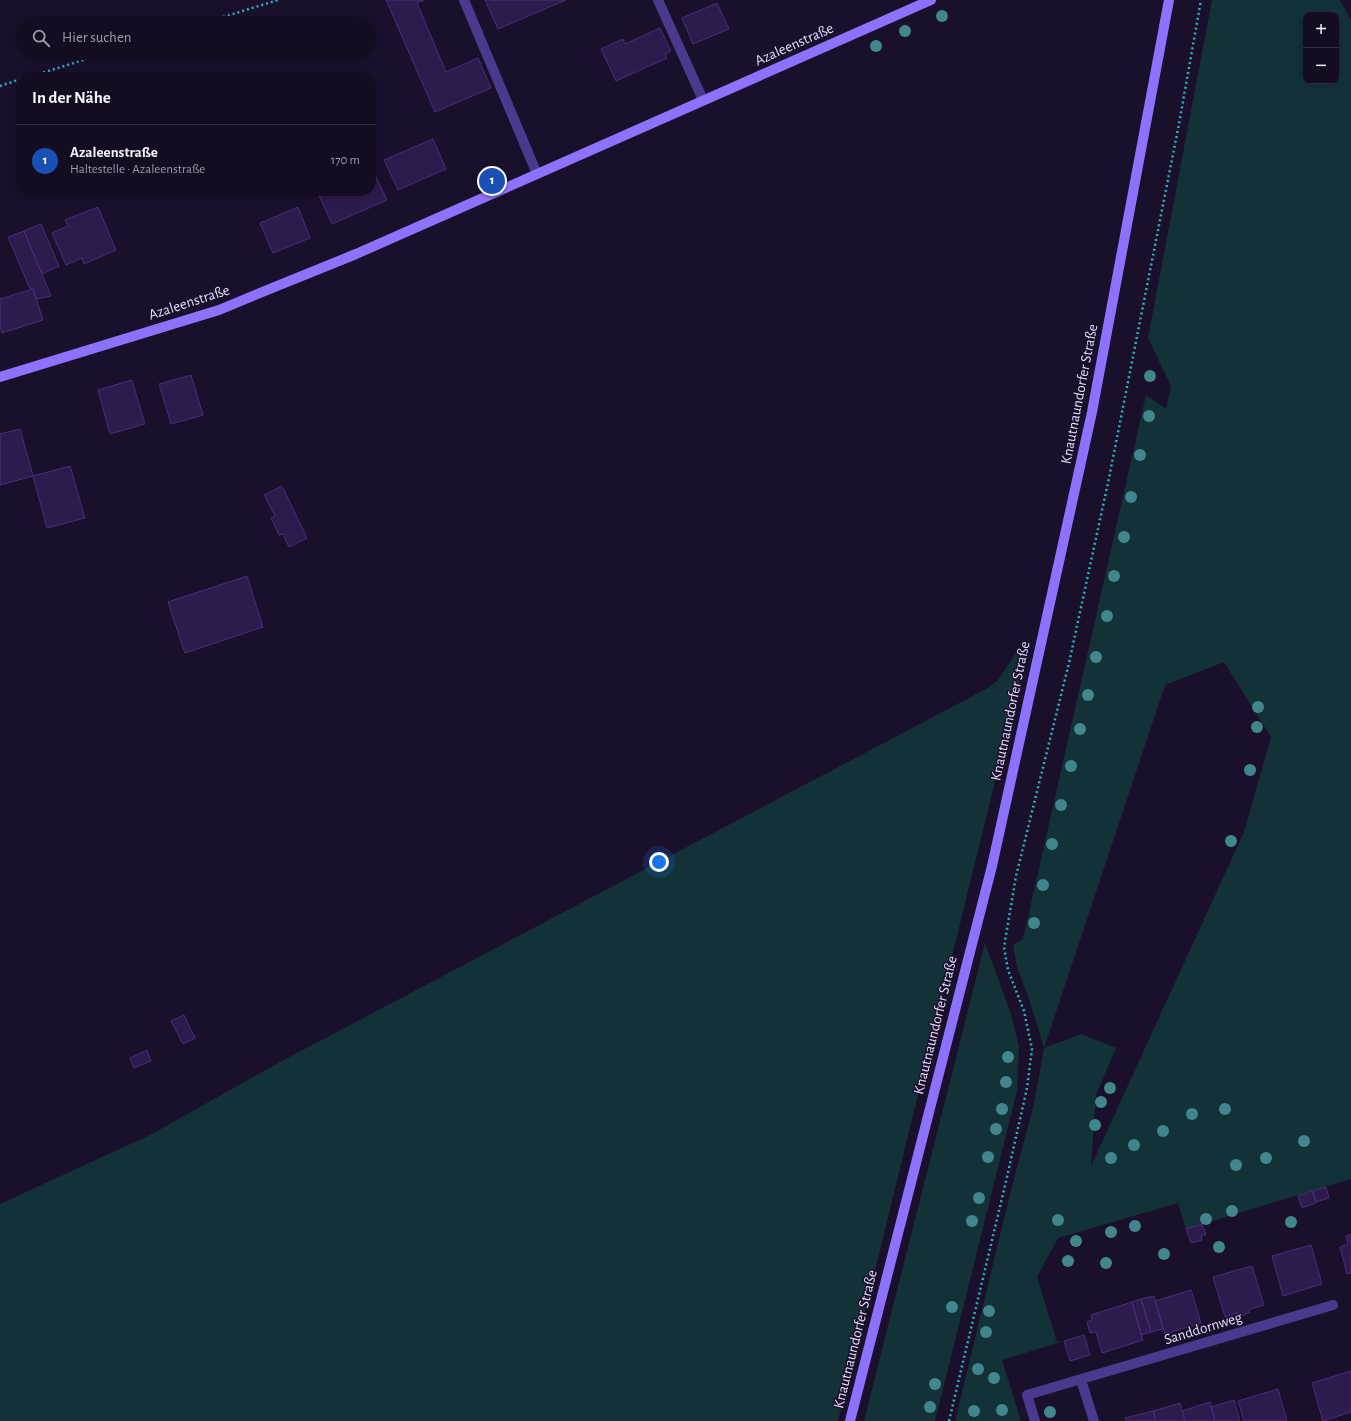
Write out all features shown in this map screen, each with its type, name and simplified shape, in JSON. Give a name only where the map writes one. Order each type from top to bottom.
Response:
[{"type":"main road","name":"Azaleenstraße","points":[[0,377],[220,310],[356,254],[931,0]]},
{"type":"main road","name":"Knautnaundorfer Straße","points":[[850,1421],[992,866],[1092,412],[1169,0]]},
{"type":"street","points":[[464,0],[537,174]]},
{"type":"street","points":[[658,0],[703,100]]},
{"type":"street","name":"Sanddornweg","points":[[1035,1421],[1027,1395],[1333,1305]]},
{"type":"street","points":[[1081,1380],[1094,1421]]},
{"type":"path","points":[[227,16],[278,0]]},
{"type":"path","points":[[949,1421],[1027,1088],[1032,1049],[1024,1011],[1008,970],[1004,947],[1016,876],[1069,663],[1109,478],[1179,124],[1201,0]]},
{"type":"path","points":[[45,72],[84,60]]},
{"type":"path","points":[[0,86],[16,81]]},
{"type":"green space","points":[[1212,0],[1340,0],[1351,20],[1351,1179],[1186,1229],[1178,1203],[1058,1238],[1037,1277],[1057,1342],[1064,1341],[1002,1360],[1021,1421],[955,1421],[1011,1190],[1034,1104],[1044,1048],[1029,999],[1017,967],[1013,945],[1023,939],[1146,395],[1166,409],[1171,386],[1148,338]],"holes":[[[1224,662],[1271,737],[1244,832],[1091,1166],[1096,1095],[1116,1048],[1081,1034],[1044,1048],[1165,685]]]},
{"type":"green space","points":[[1016,653],[1026,655],[838,1421],[0,1421],[0,1204],[150,1135],[280,1062],[986,689],[998,680]]},
{"type":"green space","points":[[985,943],[1011,1014],[1019,1047],[1017,1091],[935,1421],[864,1421]]},
{"type":"building","points":[[386,0],[424,0],[417,3],[446,72],[478,58],[491,88],[435,112]]},
{"type":"building","points":[[485,0],[566,0],[498,29]]},
{"type":"building","points":[[717,3],[729,29],[693,44],[682,18]]},
{"type":"building","points":[[660,28],[671,51],[665,54],[667,58],[616,81],[601,49],[623,39],[625,44]]},
{"type":"building","points":[[433,139],[446,169],[398,190],[384,160]]},
{"type":"building","points":[[376,177],[387,200],[332,224],[319,196],[376,196]]},
{"type":"building","points":[[98,207],[116,250],[84,264],[82,258],[66,265],[52,233],[68,226],[65,220]]},
{"type":"building","points":[[298,207],[310,238],[273,253],[260,223]]},
{"type":"building","points":[[41,224],[59,266],[42,274],[24,231]]},
{"type":"building","points":[[24,231],[51,296],[36,299],[33,289],[30,289],[8,237]]},
{"type":"building","points":[[33,289],[43,320],[2,333],[0,326],[0,299]]},
{"type":"building","points":[[191,375],[203,415],[171,424],[159,384]]},
{"type":"building","points":[[132,380],[145,424],[110,434],[98,390]]},
{"type":"building","points":[[20,429],[33,476],[0,485],[0,434]]},
{"type":"building","points":[[70,466],[85,518],[47,528],[33,476]]},
{"type":"building","points":[[282,486],[307,538],[289,547],[283,534],[279,535],[271,518],[275,516],[264,495]]},
{"type":"building","points":[[247,576],[263,627],[185,653],[168,602]]},
{"type":"building","points":[[184,1015],[195,1038],[183,1044],[171,1021]]},
{"type":"building","points":[[147,1050],[151,1061],[134,1068],[130,1058]]},
{"type":"building","points":[[1326,1187],[1329,1198],[1316,1202],[1313,1191]]},
{"type":"building","points":[[1312,1191],[1316,1203],[1302,1208],[1298,1196]]},
{"type":"building","points":[[1202,1224],[1206,1234],[1201,1236],[1202,1240],[1191,1243],[1186,1229]]},
{"type":"building","points":[[1351,1234],[1351,1273],[1347,1274],[1340,1247],[1348,1244],[1346,1236]]},
{"type":"building","points":[[1311,1245],[1322,1284],[1283,1296],[1272,1256]]},
{"type":"building","points":[[1252,1266],[1264,1305],[1250,1309],[1249,1313],[1240,1316],[1237,1313],[1225,1317],[1213,1277]]},
{"type":"building","points":[[1191,1290],[1201,1323],[1165,1334],[1155,1301]]},
{"type":"building","points":[[1154,1296],[1163,1329],[1151,1332],[1141,1299]]},
{"type":"building","points":[[1141,1299],[1151,1332],[1141,1335],[1132,1302]]},
{"type":"building","points":[[1132,1302],[1143,1340],[1102,1353],[1096,1332],[1090,1333],[1087,1322],[1092,1320],[1091,1315]]},
{"type":"building","points":[[1084,1335],[1090,1355],[1070,1361],[1064,1341]]},
{"type":"building","points":[[1351,1371],[1351,1412],[1323,1421],[1312,1383]]},
{"type":"building","points":[[1278,1389],[1287,1421],[1244,1421],[1238,1401]]},
{"type":"building","points":[[1234,1400],[1240,1421],[1215,1421],[1211,1407]]},
{"type":"building","points":[[1210,1402],[1215,1421],[1185,1421],[1182,1411]]},
{"type":"building","points":[[1180,1403],[1185,1421],[1156,1421],[1153,1411]]},
{"type":"building","points":[[1153,1411],[1156,1421],[1126,1421],[1125,1418]]},
{"type":"place","name":"Azaleenstraße","points":[[492,181]]}]
